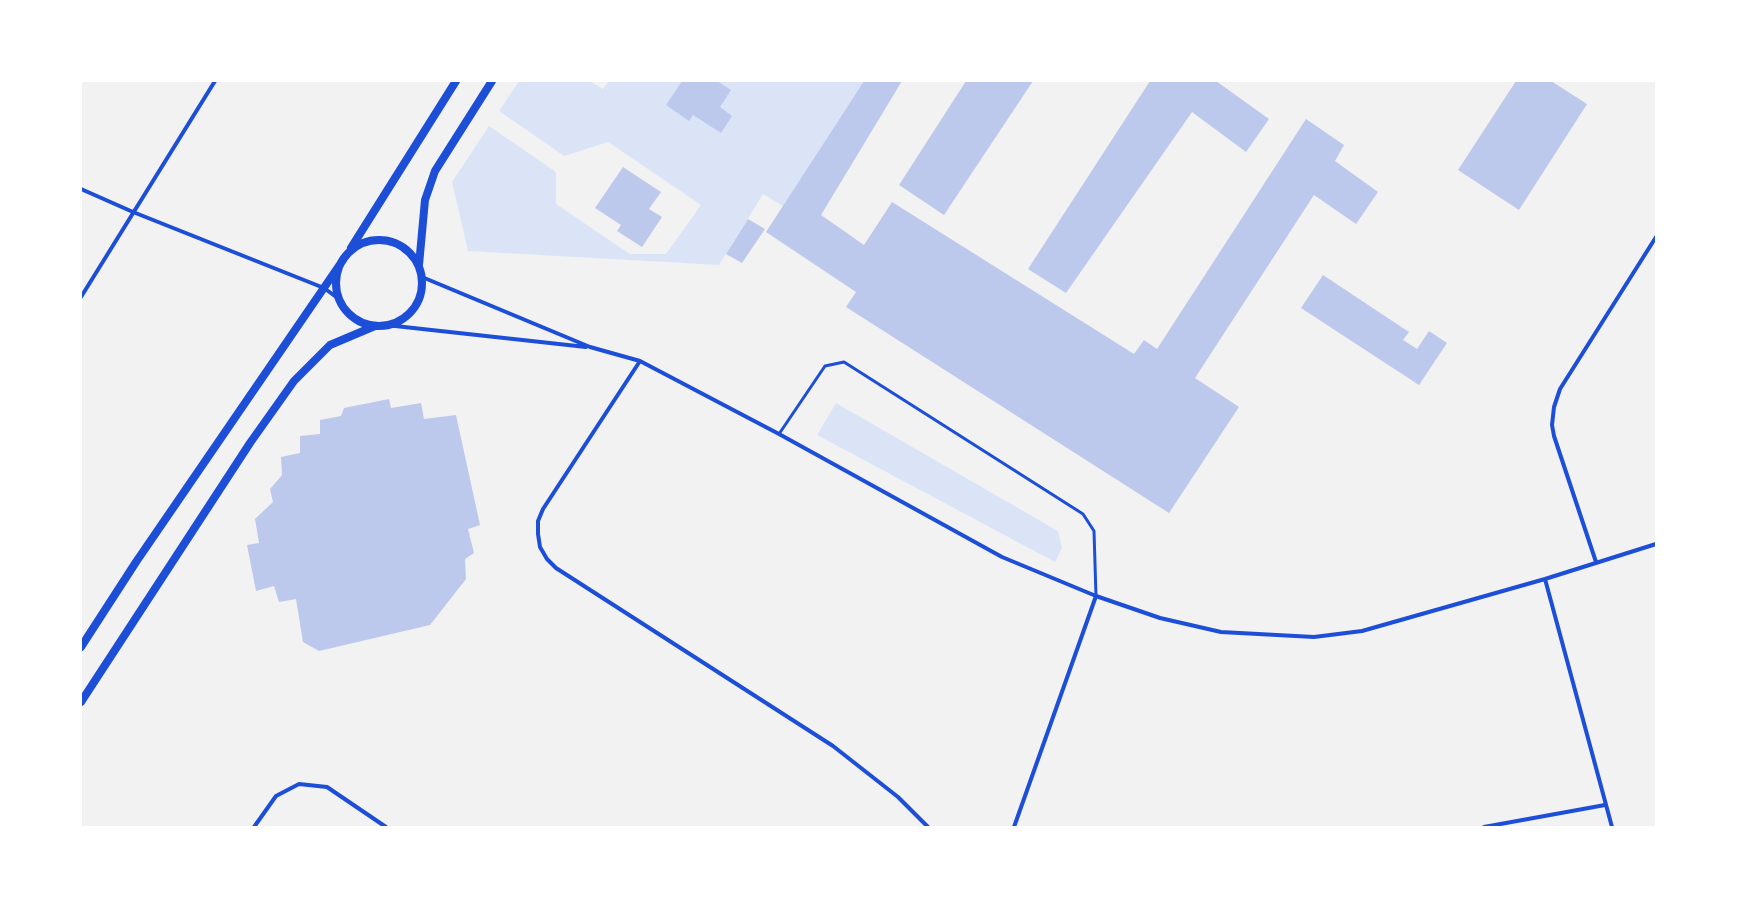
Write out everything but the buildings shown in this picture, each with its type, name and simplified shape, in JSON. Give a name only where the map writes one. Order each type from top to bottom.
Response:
[{"type":"main road","points":[[81,647],[136,562],[349,252],[456,81]]},
{"type":"main road","points":[[419,266],[425,200],[435,171],[492,81]]},
{"type":"main road","points":[[343,260],[337,273],[339,299],[345,309],[354,317],[364,323],[375,326],[386,326],[409,314],[417,303],[422,290],[422,277],[419,266],[411,254],[401,245],[387,240],[374,240],[360,244],[349,252]]},
{"type":"main road","points":[[81,702],[250,443],[294,381],[330,345],[375,326]]},
{"type":"street","points":[[81,297],[215,81]]},
{"type":"street","points":[[81,189],[133,212],[324,288],[339,299]]},
{"type":"street","points":[[1596,562],[1554,436],[1552,425],[1554,407],[1560,389],[1656,237]]},
{"type":"street","points":[[422,277],[590,347],[640,361],[778,434],[1002,558],[1096,596],[1160,618],[1221,632],[1314,637],[1362,631],[1545,579],[1656,544]]},
{"type":"street","points":[[386,326],[590,347]]},
{"type":"street","points":[[640,361],[543,509],[538,521],[538,534],[540,547],[547,559],[556,568],[833,746],[898,797],[928,827]]},
{"type":"street","points":[[1545,579],[1612,827]]},
{"type":"street","points":[[1014,827],[1096,596]]},
{"type":"street","points":[[254,827],[276,796],[299,784],[328,787],[386,827]]},
{"type":"street","points":[[1484,827],[1606,804]]},
{"type":"lane","points":[[778,434],[826,366],[844,362],[1082,514],[1094,531],[1096,596]]},
{"type":"shaded area","points":[[519,81],[590,81],[603,89],[609,81],[864,81],[783,206],[763,194],[719,265],[468,251],[452,182],[489,126],[556,172],[556,204],[630,254],[666,254],[701,205],[608,142],[564,156],[499,111]]},
{"type":"shaded area","points":[[836,403],[1058,531],[1062,548],[1055,562],[817,435]]}]
